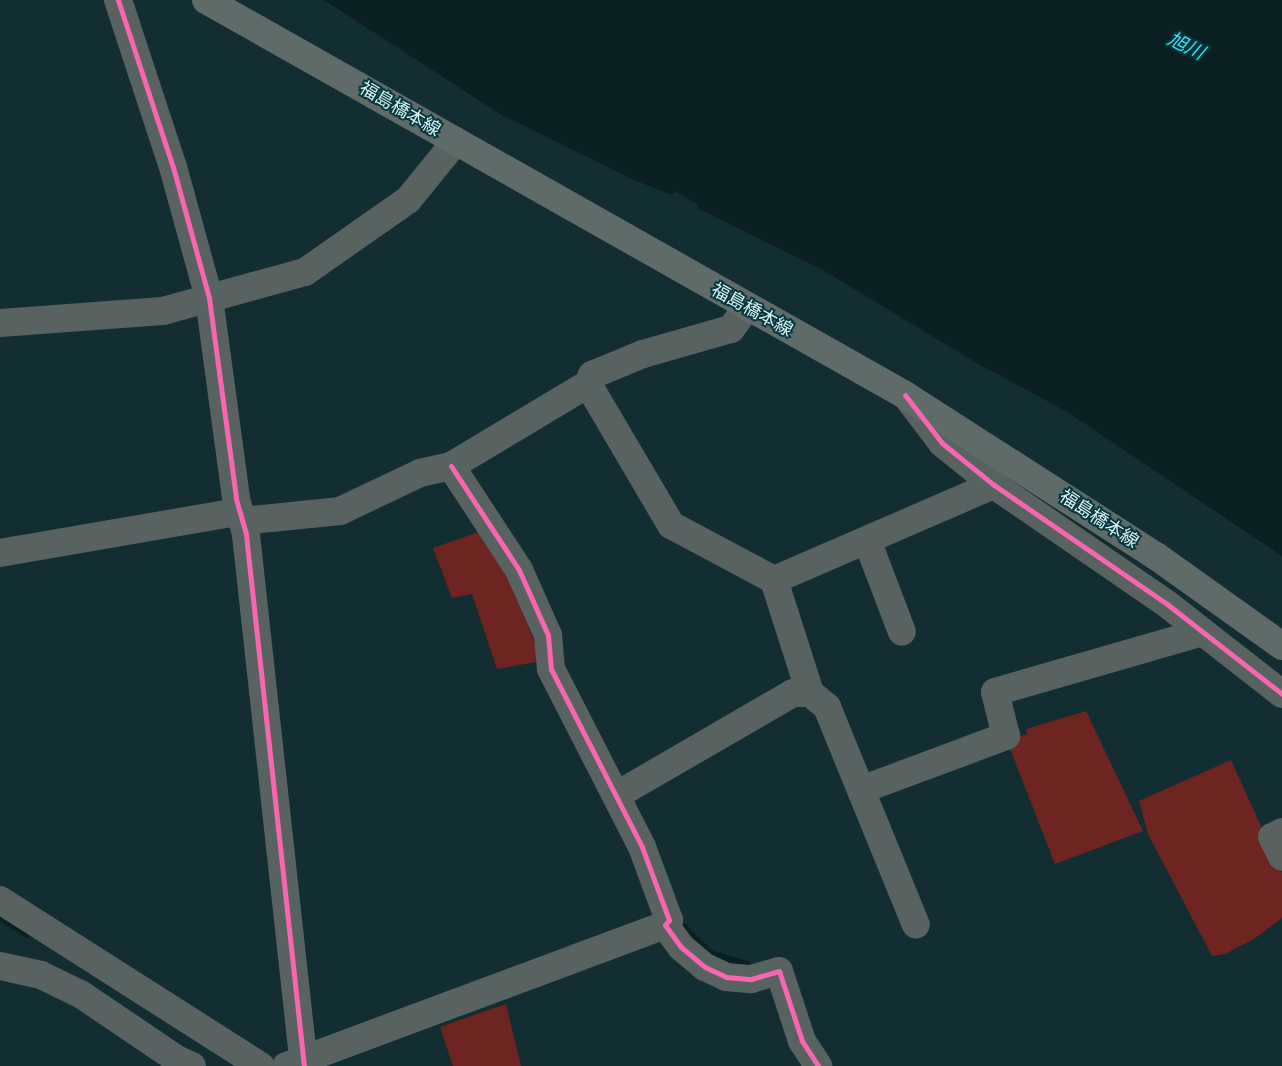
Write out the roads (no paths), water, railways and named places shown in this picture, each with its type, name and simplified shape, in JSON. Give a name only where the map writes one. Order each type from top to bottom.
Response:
[{"type":"main road","name":"福島橋本線","points":[[206,0],[905,395],[1156,556],[1282,646]]},
{"type":"street","points":[[118,0],[173,167],[209,298],[240,517],[297,1064],[668,929]]},
{"type":"street","points":[[0,323],[163,311],[305,272],[408,200],[456,141]]},
{"type":"street","points":[[0,553],[240,517],[340,511],[420,473],[452,466],[588,384],[592,375],[616,363],[731,329],[747,307]]},
{"type":"street","points":[[588,384],[670,525],[774,580],[810,693],[827,707],[916,925]]},
{"type":"street","points":[[905,395],[942,443],[994,485],[1203,632],[1282,694]]},
{"type":"street","points":[[452,466],[519,570],[548,635],[551,669],[621,793],[669,920],[668,929],[680,947],[705,967],[726,977],[758,977],[780,971],[802,1041],[818,1066]]},
{"type":"street","points":[[774,580],[994,485]]},
{"type":"street","points":[[867,540],[902,632]]},
{"type":"street","points":[[861,790],[1006,736],[995,692],[1203,632]]},
{"type":"street","points":[[621,793],[793,693],[810,693]]},
{"type":"street","points":[[1282,832],[1272,837],[1282,857]]},
{"type":"street","points":[[0,900],[261,1066]]},
{"type":"street","points":[[0,966],[41,975],[82,995],[178,1060],[192,1066]]},
{"type":"water","name":"旭川","points":[[324,0],[1282,0],[1282,556],[1069,413],[975,362],[821,269],[697,208],[699,205],[674,191],[672,195],[634,180],[500,114]]},
{"type":"waterway","points":[[0,917],[28,934]]},
{"type":"waterway","points":[[677,931],[684,928],[710,954],[746,965],[753,971]]}]
